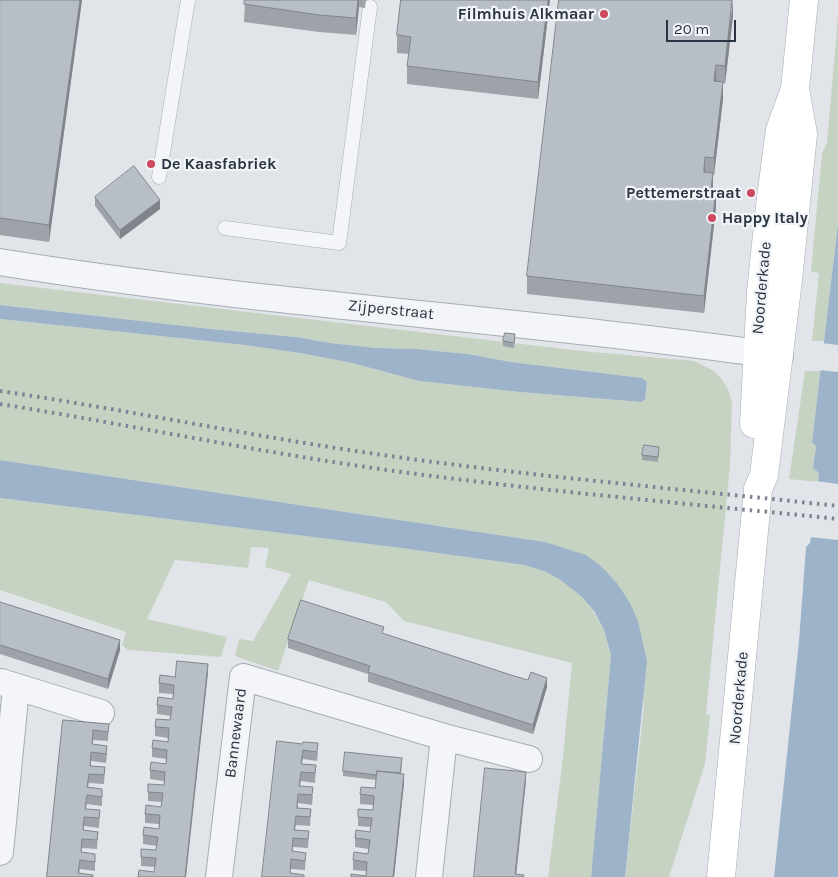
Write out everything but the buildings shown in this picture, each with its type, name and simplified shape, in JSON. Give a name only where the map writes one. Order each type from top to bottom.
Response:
[{"type":"main road","name":"Noorderkade","points":[[721,877],[758,489],[764,475],[773,355],[788,280],[803,134],[795,90],[804,0]]},
{"type":"street","name":"Zijperstraat","points":[[0,262],[104,278],[585,331],[773,355]]},
{"type":"street","name":"Bannewaard","points":[[219,877],[243,678],[529,760]]},
{"type":"street","points":[[0,852],[8,685],[101,713]]},
{"type":"street","points":[[429,877],[444,737]]},
{"type":"lane","points":[[160,176],[188,0]]},
{"type":"lane","points":[[225,228],[339,243],[370,7]]},
{"type":"green space","points":[[838,16],[838,223],[824,341],[812,341],[819,273],[811,272],[822,153],[827,143]]},
{"type":"green space","points":[[0,283],[582,351],[694,361],[712,370],[721,378],[728,389],[732,402],[730,465],[706,714],[710,715],[705,764],[669,877],[625,877],[644,705],[629,601],[617,583],[602,567],[545,542],[0,460],[0,319],[245,345],[352,363],[419,381],[520,392],[641,402],[645,400],[647,383],[642,378],[511,362],[468,354],[416,349],[376,348],[296,337],[0,305]]},
{"type":"green space","points":[[805,371],[821,371],[812,443],[816,446],[813,467],[819,473],[818,482],[789,479]]},
{"type":"green space","points":[[0,498],[524,565],[544,571],[559,579],[581,596],[593,611],[604,630],[611,655],[591,877],[548,877],[563,757],[572,663],[404,621],[386,602],[309,580],[278,671],[235,656],[239,639],[253,641],[291,574],[265,567],[269,548],[251,547],[248,568],[175,560],[147,619],[227,637],[221,657],[128,650],[122,645],[126,632],[0,590]]},
{"type":"water","points":[[838,223],[838,490],[817,490],[819,473],[813,468],[816,446],[812,443]]},
{"type":"water","points":[[0,305],[296,337],[376,348],[416,349],[468,354],[511,362],[642,378],[647,382],[645,400],[641,402],[520,392],[419,381],[352,363],[300,353],[245,345],[0,319]]},
{"type":"water","points":[[0,460],[545,542],[586,555],[602,567],[617,583],[629,601],[638,621],[647,661],[625,877],[591,877],[611,655],[604,630],[594,611],[581,596],[559,579],[544,571],[524,565],[0,498]]},
{"type":"water","points":[[838,518],[838,877],[774,877],[799,641],[806,547],[810,543],[812,529],[836,533]]},
{"type":"pier","points":[[821,343],[838,345],[838,372],[818,370]]},
{"type":"pier","points":[[816,481],[838,484],[838,493],[816,492]]},
{"type":"pier","points":[[838,516],[838,540],[809,537],[812,526],[834,530],[836,517]]},
{"type":"railway","points":[[0,391],[323,446],[428,461],[838,506]]},
{"type":"railway","points":[[0,404],[280,453],[431,476],[547,490],[838,519]]},
{"type":"place","name":"Filmhuis Alkmaar","points":[[604,14]]},
{"type":"place","name":"De Kaasfabriek","points":[[151,164]]},
{"type":"place","name":"Pettemerstraat","points":[[751,193]]},
{"type":"place","name":"Happy Italy","points":[[712,218]]}]
